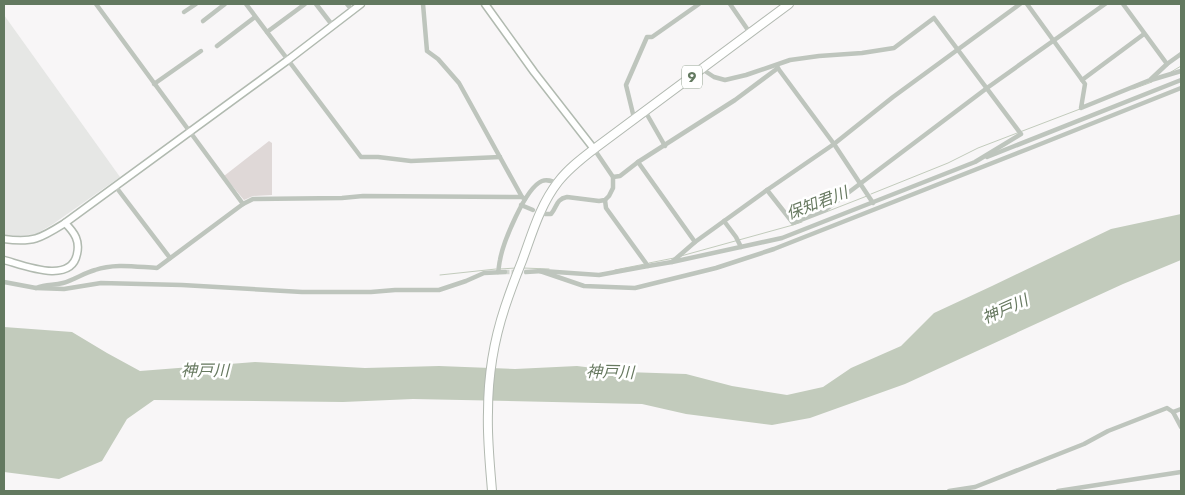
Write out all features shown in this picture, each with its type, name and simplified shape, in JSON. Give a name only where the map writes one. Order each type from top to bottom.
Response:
[{"type":"highway","name":"9","points":[[492,491],[488,411],[492,360],[505,307],[534,228],[545,203],[557,183],[594,148],[789,4]]},
{"type":"street","points":[[97,4],[243,204]]},
{"type":"street","points":[[184,12],[196,4]]},
{"type":"street","points":[[203,20],[225,4]]},
{"type":"street","points":[[248,4],[255,17],[361,157],[424,162],[438,159],[500,157]]},
{"type":"street","points":[[267,32],[306,4]]},
{"type":"street","points":[[316,4],[333,26]]},
{"type":"street","points":[[347,4],[352,10]]},
{"type":"street","points":[[4,239],[18,241],[33,240],[45,236],[65,223],[190,133],[361,4]]},
{"type":"street","points":[[423,4],[427,51],[438,59],[459,83],[523,198]]},
{"type":"street","points":[[485,4],[534,72],[594,148],[613,177],[613,188],[605,200],[599,202],[567,197],[558,200],[551,214],[545,214]]},
{"type":"street","points":[[634,118],[626,85],[647,37],[652,36],[700,4]]},
{"type":"street","points":[[730,4],[750,33]]},
{"type":"street","points":[[672,262],[695,242],[834,144],[893,97],[1020,4]]},
{"type":"street","points":[[1027,4],[1085,84],[1081,108],[1150,80],[1181,71]]},
{"type":"street","points":[[767,190],[793,223],[824,210],[987,88],[1105,4]]},
{"type":"street","points":[[1122,4],[1167,64]]},
{"type":"street","points":[[217,46],[255,17]]},
{"type":"street","points":[[702,69],[714,77],[724,80],[777,66],[790,60],[894,48],[934,18],[1021,134],[974,162]]},
{"type":"street","points":[[1082,80],[1144,34]]},
{"type":"street","points":[[154,84],[201,51]]},
{"type":"street","points":[[1150,80],[1181,54]]},
{"type":"street","points":[[613,177],[620,176],[638,162],[735,100],[777,66]]},
{"type":"street","points":[[777,66],[834,144],[873,203]]},
{"type":"street","points":[[526,272],[540,271],[599,275],[672,262],[782,238],[1181,80]]},
{"type":"street","points":[[540,271],[584,286],[635,288],[716,268],[774,249],[1181,88]]},
{"type":"street","points":[[645,111],[665,146]]},
{"type":"street","points":[[638,162],[695,242]]},
{"type":"street","points":[[498,272],[507,237],[522,205],[523,198],[542,181],[547,180],[557,183]]},
{"type":"street","points":[[116,187],[170,258]]},
{"type":"street","points":[[36,288],[45,284],[60,284],[96,270],[116,266],[157,268],[243,204],[253,199],[364,196],[523,198]]},
{"type":"street","points":[[605,200],[606,208],[648,266]]},
{"type":"street","points":[[522,205],[534,210]]},
{"type":"street","points":[[724,222],[741,247]]},
{"type":"street","points":[[4,260],[48,271],[58,271],[70,266],[76,258],[79,244],[72,230],[65,223]]},
{"type":"street","points":[[4,282],[36,288],[64,289],[101,283],[182,285],[302,292],[371,292],[439,290],[484,273],[505,272]]},
{"type":"street","points":[[949,491],[975,487],[1084,444],[1108,431],[1167,408],[1173,412],[1181,427]]},
{"type":"street","points":[[1173,412],[1181,409]]},
{"type":"street","points":[[1058,491],[1080,490],[1181,472]]},
{"type":"shaded area","points":[[4,15],[120,177],[36,234],[19,236],[4,235]]},
{"type":"shaded area","points":[[269,141],[272,143],[272,195],[253,196],[244,200],[224,176]]},
{"type":"water","name":"神戸川","points":[[1181,214],[1181,260],[1123,284],[905,384],[810,418],[772,425],[686,414],[642,404],[413,399],[343,402],[154,400],[127,419],[102,461],[59,479],[4,472],[4,327],[72,332],[140,371],[255,362],[365,368],[439,366],[515,369],[577,366],[626,372],[686,374],[732,386],[787,395],[823,387],[851,368],[901,346],[934,313],[1111,229]]},
{"type":"waterway","name":"保知君川","points":[[1171,72],[1181,66]]},
{"type":"waterway","name":"保知君川","points":[[1133,89],[1152,82]]},
{"type":"waterway","name":"保知君川","points":[[871,194],[948,163],[978,148],[1080,109]]},
{"type":"waterway","name":"保知君川","points":[[826,212],[867,196]]},
{"type":"waterway","name":"保知君川","points":[[681,256],[802,222]]},
{"type":"waterway","name":"保知君川","points":[[649,263],[674,258]]},
{"type":"waterway","name":"保知君川","points":[[615,270],[645,264]]},
{"type":"waterway","name":"保知君川","points":[[500,269],[516,268]]},
{"type":"waterway","name":"保知君川","points":[[523,268],[549,269]]},
{"type":"waterway","name":"保知君川","points":[[440,275],[496,269]]},
{"type":"tunnel","points":[[505,272],[526,272]]}]
